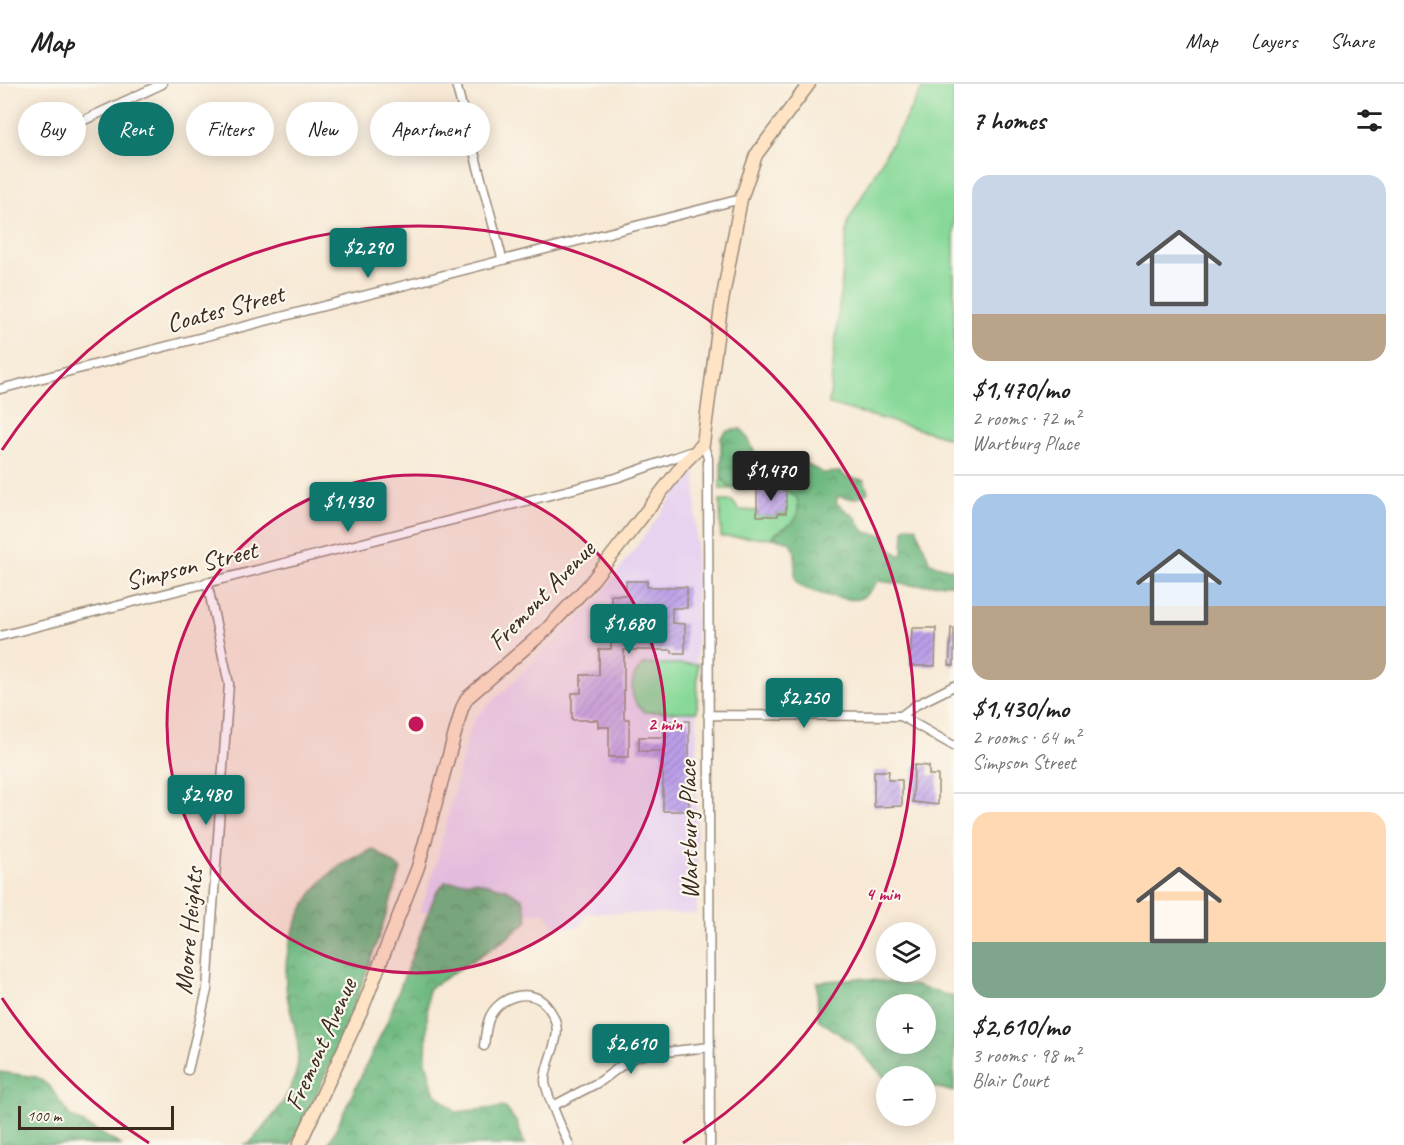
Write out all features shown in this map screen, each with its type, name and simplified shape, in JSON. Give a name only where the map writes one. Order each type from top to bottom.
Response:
[{"type":"main road","points":[[703,444],[721,307],[741,199],[756,155],[809,84]]},
{"type":"main road","name":"Fremont Avenue","points":[[299,1145],[361,1012],[417,867],[462,708],[467,698],[546,630],[588,586],[684,463],[703,444]]},
{"type":"street","points":[[86,119],[162,84]]},
{"type":"street","points":[[456,84],[502,258]]},
{"type":"street","name":"Coates Street","points":[[0,389],[502,258],[741,199]]},
{"type":"street","name":"Simpson Street","points":[[0,636],[616,478],[682,457],[703,444]]},
{"type":"street","name":"Wartburg Place","points":[[703,444],[708,458],[710,1145]]},
{"type":"street","name":"Moore Heights","points":[[188,1070],[207,990],[229,684],[207,582]]},
{"type":"street","points":[[901,716],[915,705],[954,686]]},
{"type":"street","points":[[708,716],[901,716],[954,746]]},
{"type":"street","points":[[484,1046],[489,1018],[497,1006],[522,994],[538,999],[546,1005],[557,1022],[558,1035],[544,1082],[569,1145]]},
{"type":"street","points":[[554,1106],[601,1081],[630,1059],[647,1054],[710,1047]]},
{"type":"shaded area","points":[[696,471],[697,914],[587,913],[579,927],[555,927],[546,913],[420,912],[437,860],[468,735],[475,718],[594,604],[681,486]]},
{"type":"green space","points":[[925,84],[954,84],[954,439],[829,404],[848,221]]},
{"type":"green space","points":[[741,429],[760,461],[803,462],[823,473],[841,472],[846,477],[864,480],[868,492],[861,497],[854,498],[838,496],[836,503],[856,518],[861,528],[868,533],[885,535],[889,547],[900,556],[903,553],[904,529],[908,526],[916,527],[930,563],[954,570],[954,584],[911,585],[878,581],[869,592],[858,599],[826,595],[801,586],[795,578],[793,546],[785,540],[771,538],[795,519],[798,508],[797,498],[783,488],[729,487],[721,477],[721,437],[727,431]]},
{"type":"green space","points":[[720,480],[812,480],[812,538],[721,537],[720,501],[732,501],[739,510],[757,511],[757,516],[778,516],[778,513],[786,513],[771,489],[720,489]]},
{"type":"green space","points":[[645,664],[698,664],[697,712],[645,712],[639,708],[632,688],[635,675]]},
{"type":"green space","points":[[373,849],[401,869],[339,1044],[291,1145],[244,1145],[249,1144],[276,1112],[295,1076],[298,1045],[287,995],[286,977],[290,942],[303,908],[324,880],[341,865]]},
{"type":"green space","points":[[475,881],[506,889],[523,899],[528,921],[506,939],[428,989],[426,1061],[434,1092],[456,1112],[505,1107],[517,1123],[525,1145],[328,1145],[387,1022],[435,895],[445,882]]},
{"type":"green space","points":[[859,978],[916,986],[954,997],[954,1092],[936,1088],[936,1066],[876,1066],[876,1068],[851,1042],[818,1019],[817,982]]},
{"type":"green space","points":[[0,1072],[37,1077],[50,1087],[70,1116],[121,1145],[0,1145]]},
{"type":"building","points":[[757,488],[786,491],[786,513],[778,513],[778,516],[757,516]]},
{"type":"building","points":[[626,581],[647,581],[647,587],[687,587],[687,608],[672,608],[672,623],[685,624],[685,653],[672,653],[672,650],[624,650],[624,719],[629,719],[629,757],[609,757],[609,727],[598,727],[598,720],[572,720],[572,693],[581,693],[581,675],[599,675],[599,649],[611,649],[611,595],[626,595]]},
{"type":"building","points":[[912,628],[936,628],[935,666],[910,666]]},
{"type":"building","points":[[951,628],[954,628],[954,666],[949,665]]},
{"type":"building","points":[[664,721],[689,721],[689,811],[663,811],[663,751],[639,751],[639,737],[664,737]]},
{"type":"building","points":[[914,765],[929,766],[929,775],[938,775],[938,805],[913,802]]},
{"type":"building","points":[[874,771],[889,771],[888,780],[902,780],[902,806],[874,807]]}]
